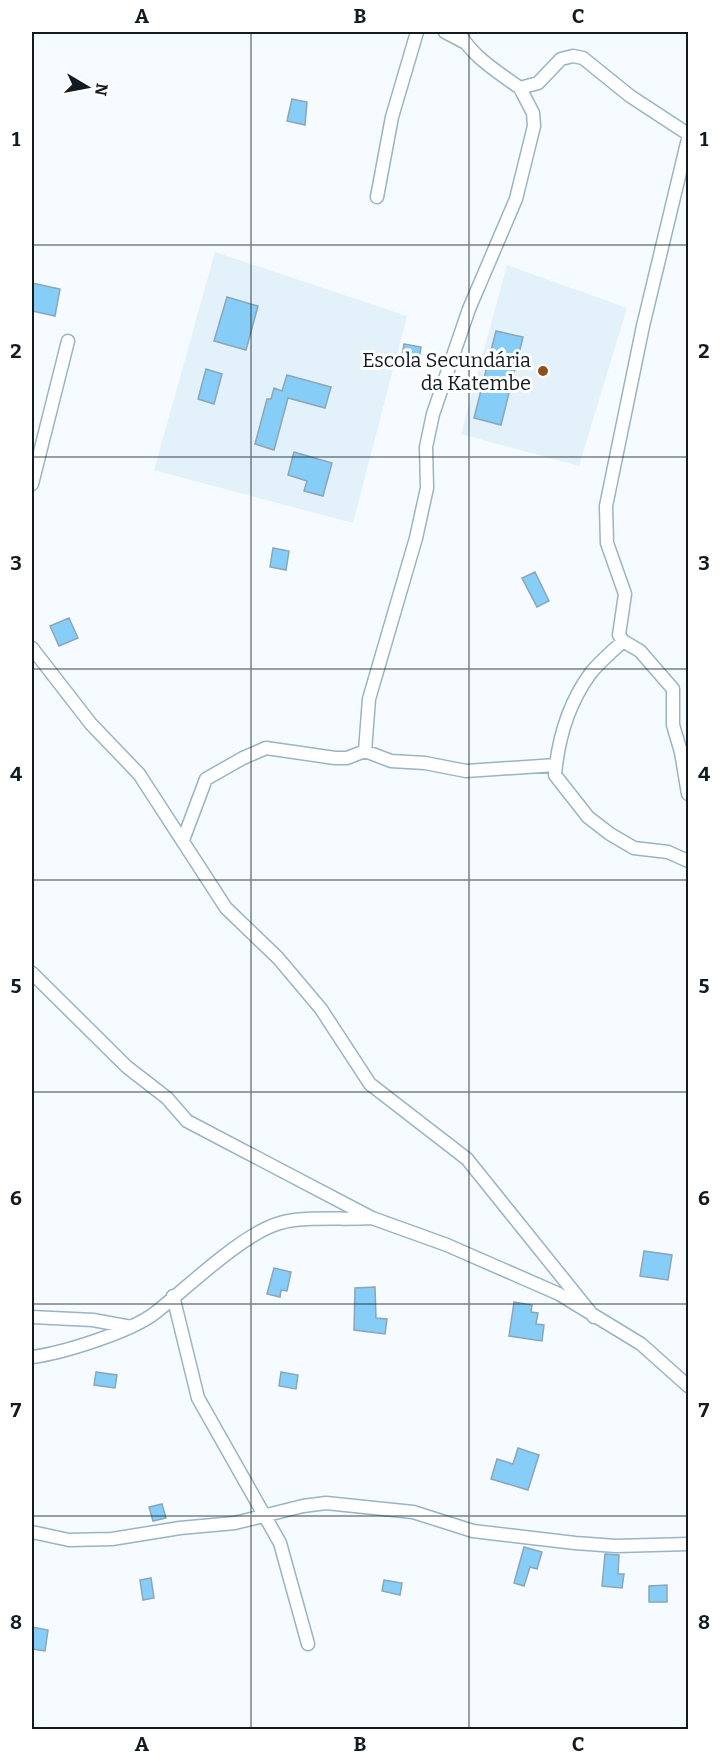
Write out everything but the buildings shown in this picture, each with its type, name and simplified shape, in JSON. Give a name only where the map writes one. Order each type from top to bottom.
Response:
[{"type":"street","points":[[377,197],[392,117],[417,32]]},
{"type":"street","points":[[365,751],[369,699],[416,538],[427,488],[426,447],[432,414],[469,309],[516,200],[534,126],[533,113],[520,88],[461,37],[445,32]]},
{"type":"street","points":[[520,88],[538,83],[561,59],[573,56],[583,58],[630,96],[688,134]]},
{"type":"street","points":[[688,139],[643,326],[606,506],[608,543],[625,594],[619,635],[623,641],[640,651],[673,689],[673,726],[681,752],[688,794]]},
{"type":"street","points":[[32,484],[68,341]]},
{"type":"street","points":[[623,641],[590,674],[576,699],[562,733],[555,775],[567,794],[588,817],[610,834],[634,848],[668,852],[688,861]]},
{"type":"street","points":[[32,648],[91,724],[138,774],[226,908],[278,958],[321,1009],[370,1084],[467,1159],[594,1317]]},
{"type":"street","points":[[183,840],[206,779],[266,748],[335,758],[347,758],[365,751],[392,761],[425,763],[466,771],[556,765]]},
{"type":"street","points":[[32,973],[127,1067],[167,1098],[187,1121],[372,1218],[447,1245],[559,1294],[640,1344],[688,1386]]},
{"type":"street","points":[[32,1357],[132,1327],[155,1313],[173,1296],[235,1250],[264,1230],[280,1223],[372,1218]]},
{"type":"street","points":[[173,1296],[198,1398],[262,1515],[280,1543],[308,1644]]},
{"type":"street","points":[[32,1317],[93,1320],[132,1327]]},
{"type":"street","points":[[32,1532],[69,1540],[112,1539],[180,1528],[235,1523],[303,1506],[350,1504],[413,1512],[473,1531],[616,1546],[688,1544]]},
{"type":"shaded area","points":[[215,252],[407,316],[353,523],[154,470]]},
{"type":"shaded area","name":"Escola Secundária da Katembe","points":[[507,265],[627,308],[579,466],[461,434]]},
{"type":"place","name":"Escola Secundária da Katembe","points":[[543,371]]}]
